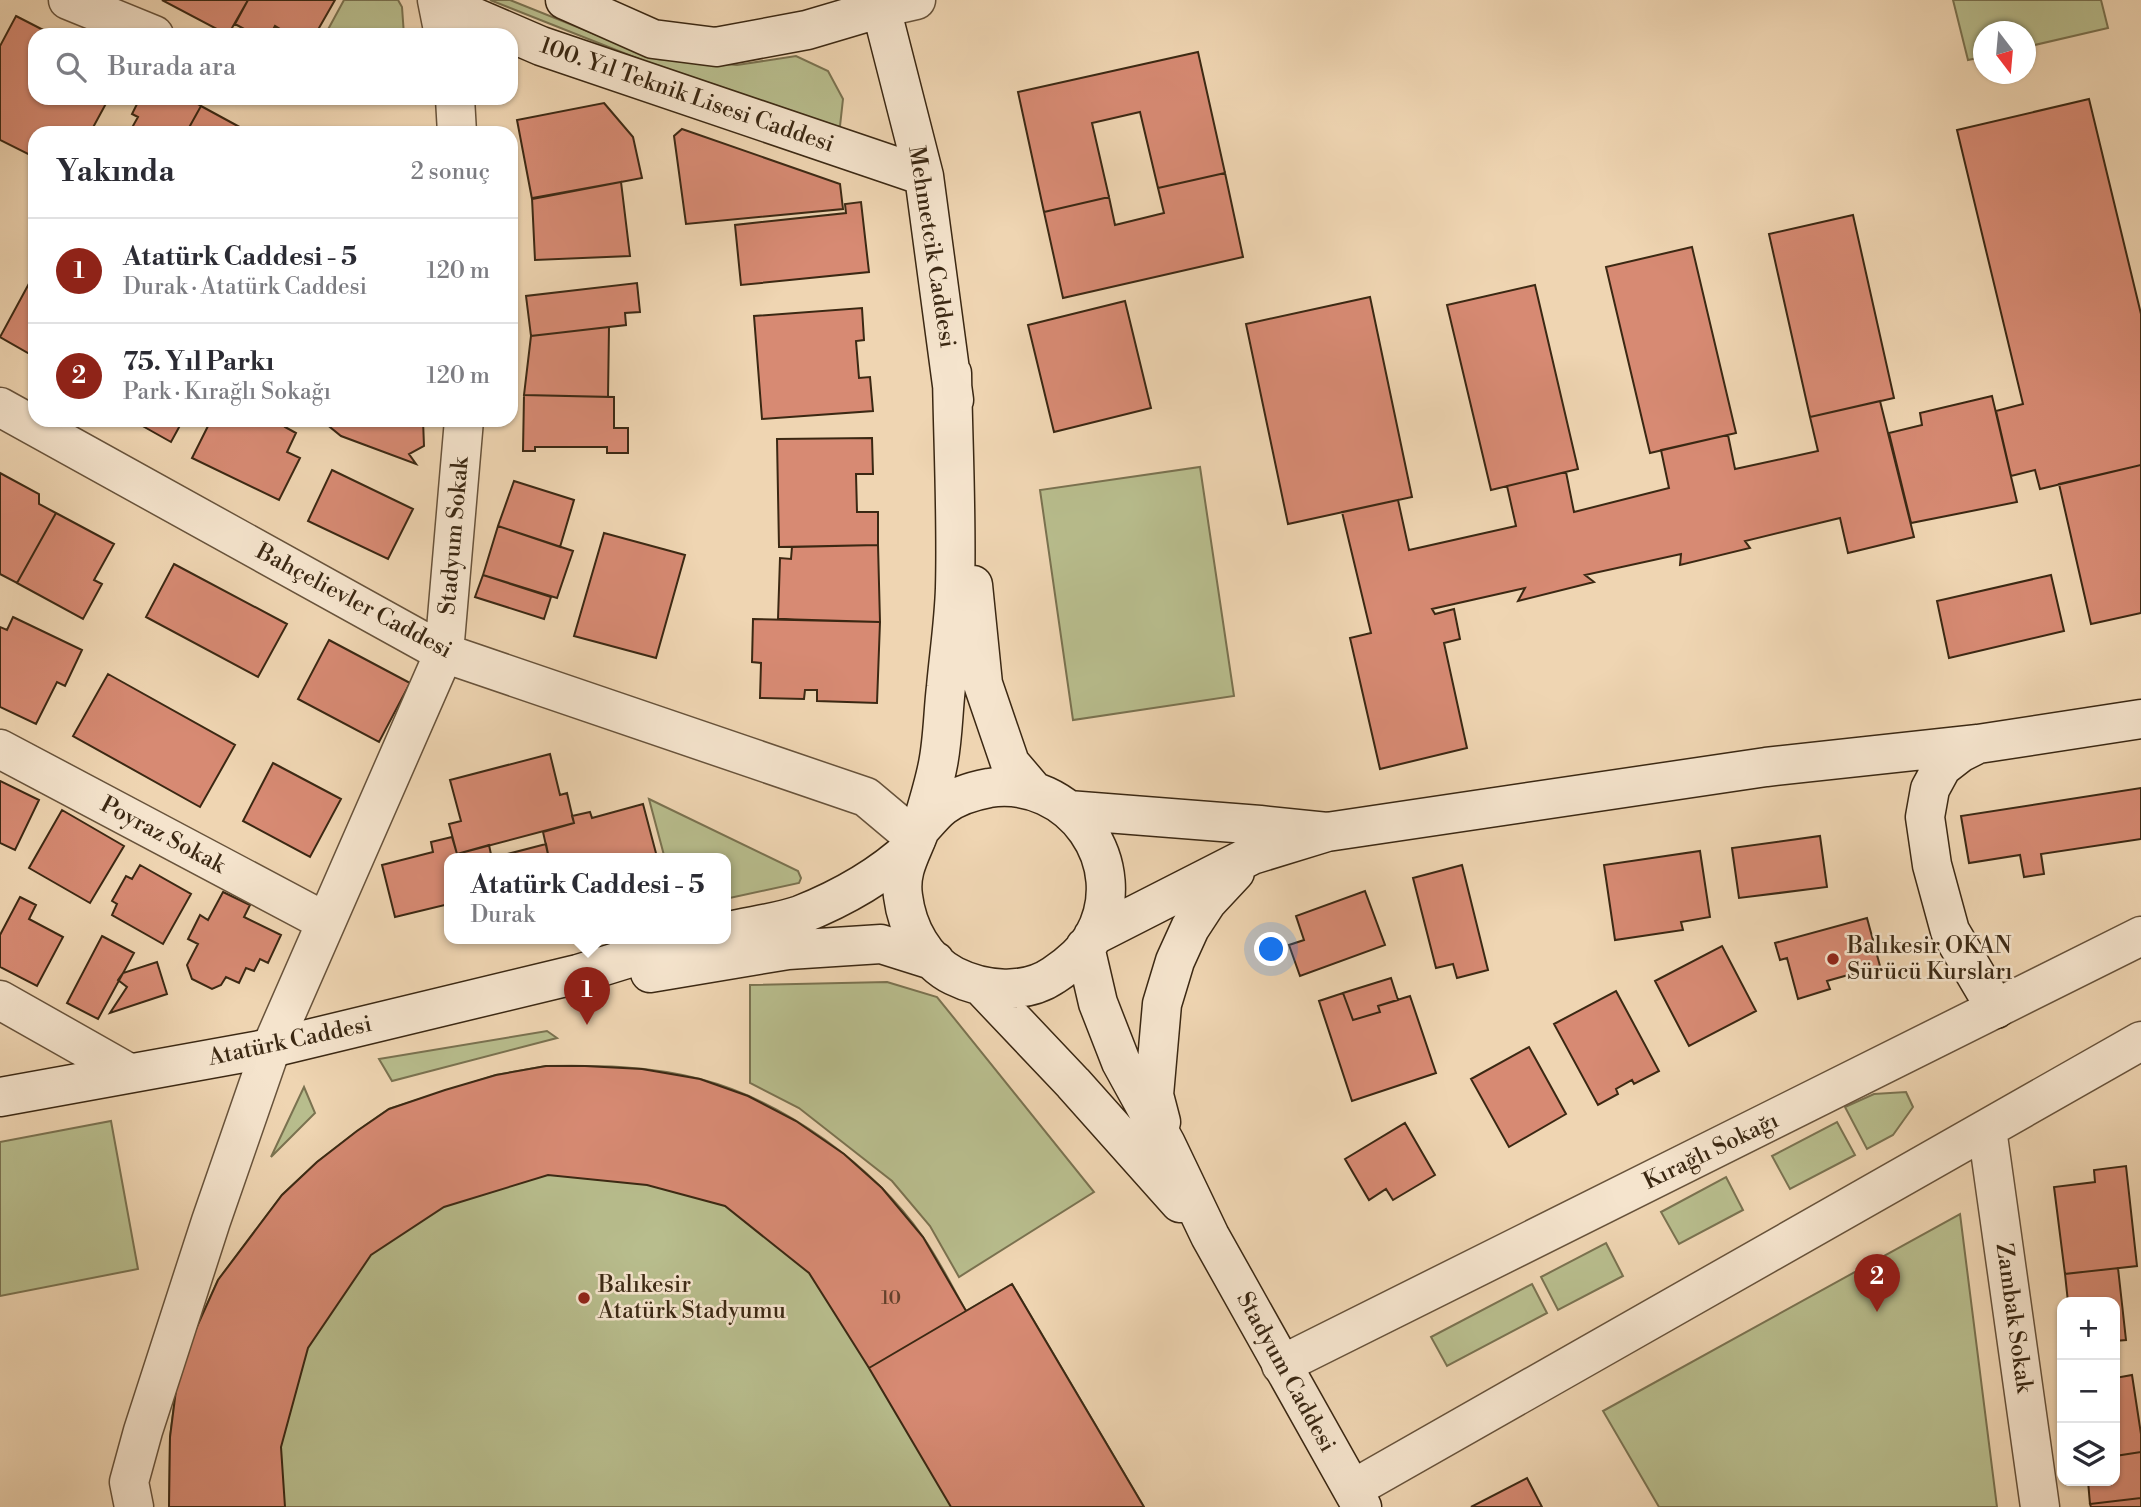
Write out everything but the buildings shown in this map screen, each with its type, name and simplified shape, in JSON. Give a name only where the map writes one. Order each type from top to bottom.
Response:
[{"type":"main road","points":[[68,0],[136,28]]},
{"type":"main road","points":[[438,0],[443,28]]},
{"type":"main road","name":"100. Yıl Teknik Lisesi Caddesi","points":[[460,0],[469,15],[499,28]]},
{"type":"main road","name":"100. Yıl Teknik Lisesi Caddesi","points":[[565,0],[653,38],[716,47],[807,30],[892,3]]},
{"type":"main road","name":"Mehmetcik Caddesi","points":[[892,3],[924,176],[952,373]]},
{"type":"main road","name":"100. Yıl Teknik Lisesi Caddesi","points":[[518,36],[924,176]]},
{"type":"main road","points":[[455,105],[457,126]]},
{"type":"main road","points":[[952,373],[982,684],[1010,763],[1032,790]]},
{"type":"main road","points":[[731,931],[799,915],[862,885],[897,861],[916,839],[943,806],[972,791],[1003,786],[1032,790],[1060,803],[1083,823],[1098,849],[1105,878],[1103,908],[1089,942],[1075,961],[1048,979],[1015,989],[982,987],[952,975],[926,954],[909,926],[902,892],[906,860],[916,839],[938,763],[955,589],[952,373]]},
{"type":"main road","name":"Bahçelievler Caddesi","points":[[0,407],[28,423]]},
{"type":"main road","name":"Bahçelievler Caddesi","points":[[36,427],[444,653],[866,797],[916,839]]},
{"type":"main road","name":"Stadyum Sokak","points":[[128,1499],[211,1222],[271,1048],[444,653],[463,427]]},
{"type":"main road","points":[[1089,942],[1252,855],[1327,832],[1766,767],[1978,744],[2141,719]]},
{"type":"main road","points":[[1978,744],[1960,753],[1942,767],[1930,789],[1925,817],[1932,865],[1950,931],[1996,1009]]},
{"type":"main road","name":"Poyraz Sokak","points":[[0,749],[326,922]]},
{"type":"main road","points":[[1068,810],[1327,832]]},
{"type":"main road","points":[[1166,1144],[1154,1095],[1162,1004],[1175,961],[1190,928],[1208,902],[1252,855]]},
{"type":"main road","name":"Kırağlı Sokağı","points":[[1281,1365],[2141,936]]},
{"type":"main road","points":[[1089,942],[1098,1003],[1121,1062],[1166,1144],[1210,1236]]},
{"type":"main road","points":[[578,974],[675,944]]},
{"type":"main road","points":[[578,974],[648,973],[788,950],[881,944],[935,961]]},
{"type":"main road","name":"Atatürk Caddesi","points":[[0,1097],[271,1048],[578,974]]},
{"type":"main road","points":[[982,987],[1073,1083],[1210,1236]]},
{"type":"main road","points":[[0,1000],[129,1073]]},
{"type":"main road","points":[[1358,1498],[2141,1041]]},
{"type":"main road","name":"Zambak Sokak","points":[[1987,1129],[2040,1507]]},
{"type":"main road","name":"Stadyum Caddesi","points":[[1210,1236],[1358,1498]]},
{"type":"green space","points":[[344,0],[398,0],[402,7],[404,28],[329,28]]},
{"type":"green space","points":[[490,0],[510,0],[657,59],[737,65],[796,56],[828,71],[843,99],[840,126],[830,131]]},
{"type":"green space","points":[[1953,0],[2101,0],[2108,28],[2036,45],[2036,21],[1973,21],[1973,59],[1968,60]]},
{"type":"green space","points":[[1200,467],[1234,696],[1073,720],[1040,490]]},
{"type":"green space","points":[[649,799],[798,871],[801,878],[799,883],[731,898],[731,853],[663,853]]},
{"type":"green space","points":[[887,982],[937,997],[1094,1192],[959,1277],[930,1226],[892,1181],[799,1108],[750,1083],[750,985]]},
{"type":"green space","points":[[547,1031],[557,1038],[392,1081],[379,1059]]},
{"type":"green space","name":"Balıkesir Atatürk Stadyumu","points":[[546,1066],[623,1067],[700,1079],[764,1103],[825,1140],[879,1185],[903,1211],[929,1246],[966,1311],[1012,1284],[1144,1507],[169,1507],[170,1437],[176,1390],[195,1331],[218,1280],[282,1195],[317,1162],[389,1109],[496,1075]]},
{"type":"green space","points":[[304,1087],[315,1113],[271,1157]]},
{"type":"green space","points":[[1906,1092],[1913,1107],[1893,1135],[1867,1149],[1845,1107],[1874,1094]]},
{"type":"green space","points":[[111,1121],[138,1269],[0,1296],[0,1142]]},
{"type":"green space","points":[[1837,1122],[1855,1155],[1790,1189],[1772,1156]]},
{"type":"green space","points":[[1726,1177],[1743,1210],[1679,1244],[1661,1212]]},
{"type":"green space","points":[[1960,1214],[1997,1507],[1659,1507],[1603,1411]]},
{"type":"green space","points":[[1606,1243],[1623,1276],[1558,1310],[1541,1277]]},
{"type":"green space","points":[[1532,1284],[1547,1313],[1447,1366],[1431,1337]]},
{"type":"place","name":"Balıkesir OKAN Sürücü Kursları","points":[[1833,959]]},
{"type":"place","name":"Atatürk Caddesi - 5","points":[[587,1025]]},
{"type":"place","name":"Balıkesir Atatürk Stadyumu","points":[[584,1298]]},
{"type":"place","name":"75. Yıl Parkı","points":[[1877,1312]]}]
